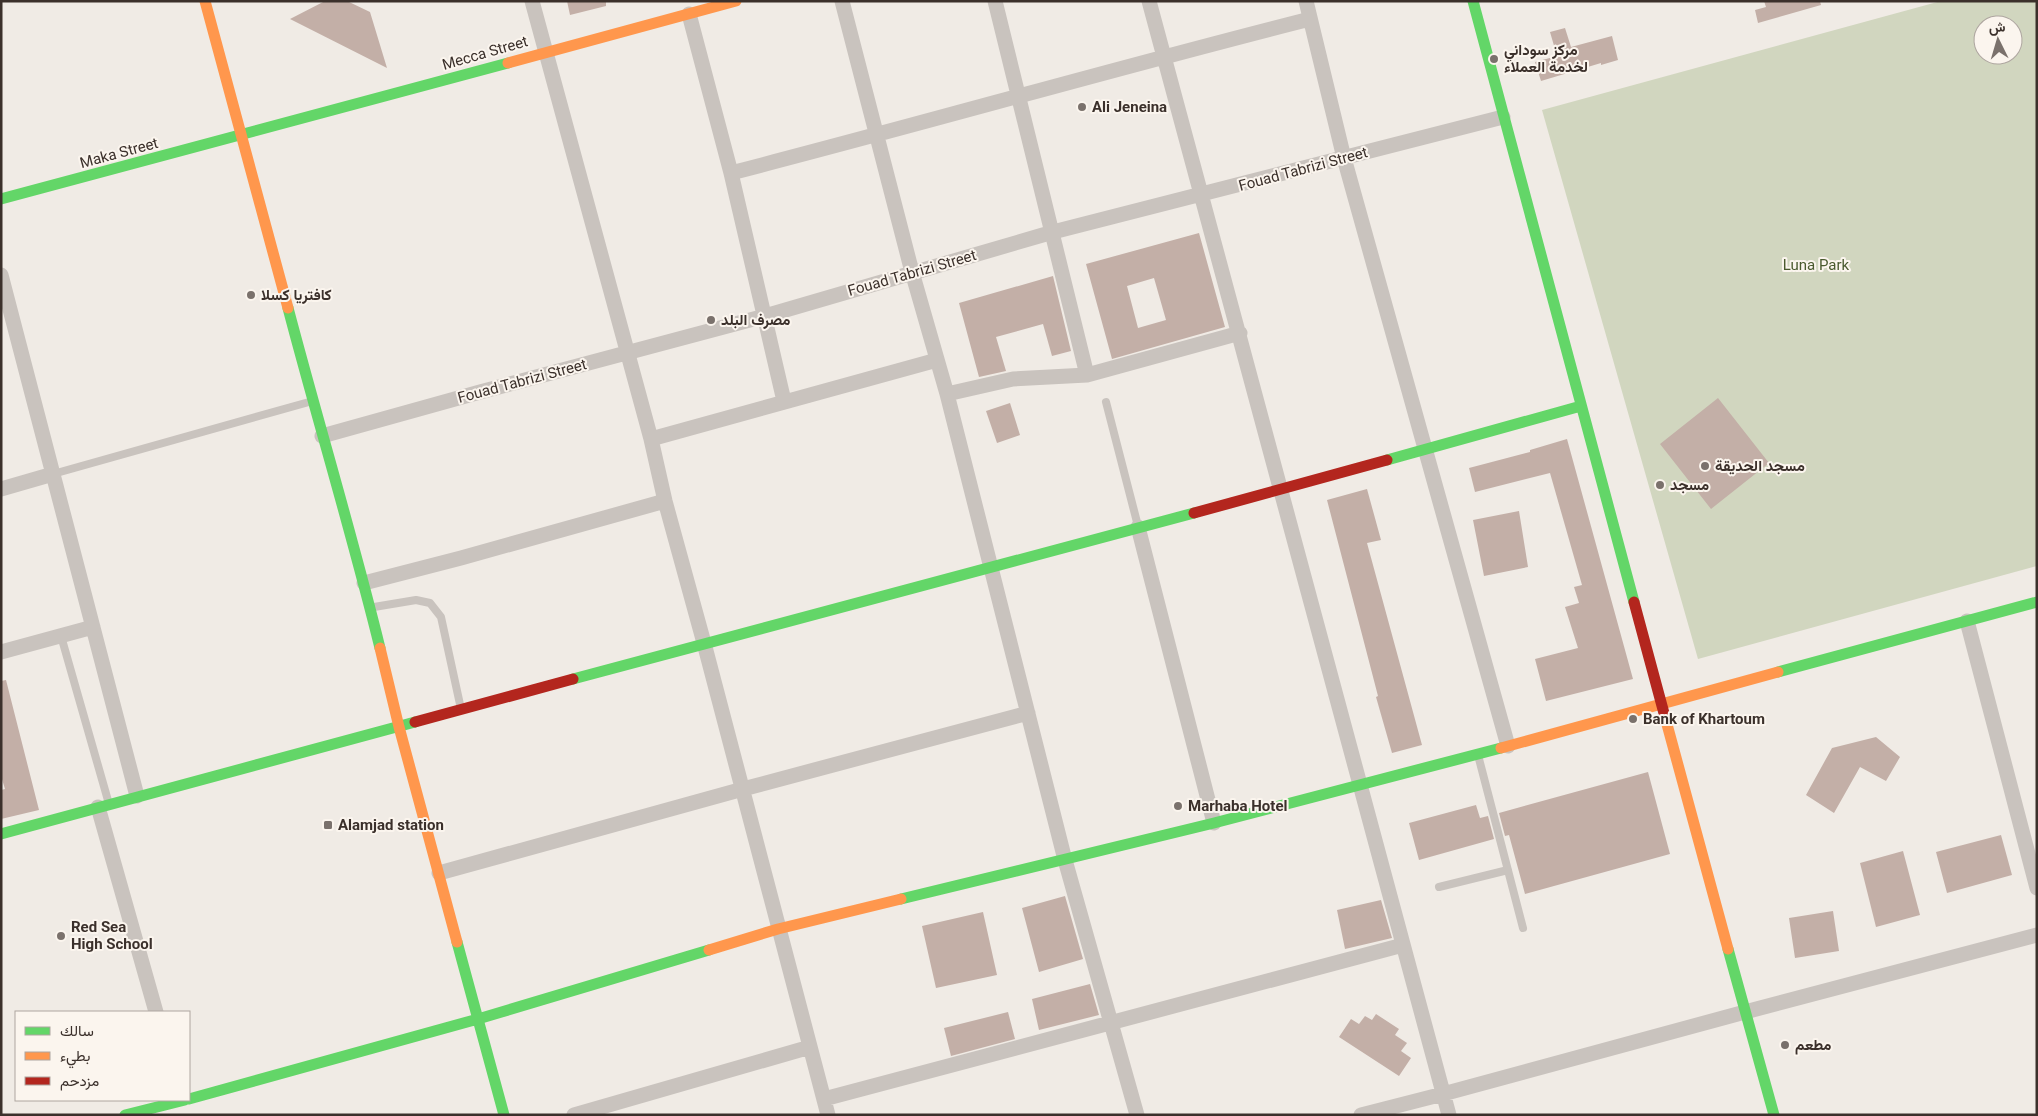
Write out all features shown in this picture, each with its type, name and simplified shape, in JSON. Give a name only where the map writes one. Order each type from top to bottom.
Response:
[{"type":"main road","points":[[205,1],[244,136],[322,436],[364,583],[398,727],[504,1115]]},
{"type":"main road","name":"Mecca Street","points":[[244,136],[547,51],[736,1]]},
{"type":"main road","points":[[1473,1],[1661,704],[1774,1115]]},
{"type":"main road","name":"Maka Street","points":[[1,199],[244,136]]},
{"type":"main road","points":[[1,834],[990,566],[1281,490],[1582,406]]},
{"type":"main road","points":[[125,1115],[184,1103],[478,1020],[778,930],[1214,824],[1360,786],[2037,602]]},
{"type":"street","points":[[532,1],[651,439],[665,501],[743,788],[778,930],[828,1115]]},
{"type":"street","points":[[842,1],[912,272],[947,394],[1065,860],[1113,1022],[1138,1115]]},
{"type":"street","points":[[995,1],[1053,232],[1086,375]]},
{"type":"street","points":[[1149,1],[1240,333],[1449,1115]]},
{"type":"street","points":[[1306,1],[1344,158],[1508,746]]},
{"type":"street","points":[[689,14],[731,173],[784,401]]},
{"type":"street","points":[[731,173],[877,136],[1164,56],[1310,19]]},
{"type":"street","name":"Fouad Tabrizi Street","points":[[322,436],[626,352],[765,316],[1053,232],[1504,117]]},
{"type":"street","points":[[1,275],[137,796]]},
{"type":"street","points":[[947,394],[1013,379],[1086,375],[1240,333]]},
{"type":"street","points":[[651,439],[937,360]]},
{"type":"street","points":[[1,489],[53,474]]},
{"type":"street","points":[[364,583],[470,556],[665,501]]},
{"type":"street","points":[[1138,527],[1214,824]]},
{"type":"street","points":[[1967,621],[2037,888]]},
{"type":"street","points":[[1,652],[93,627]]},
{"type":"street","points":[[439,873],[743,788],[1028,714]]},
{"type":"street","points":[[104,806],[156,1011]]},
{"type":"street","points":[[1361,1115],[2037,935]]},
{"type":"street","points":[[824,1099],[1403,945]]},
{"type":"street","points":[[574,1115],[810,1047]]},
{"type":"lane","points":[[53,474],[313,401]]},
{"type":"lane","points":[[1106,402],[1138,527]]},
{"type":"lane","points":[[370,608],[416,600],[430,603],[441,617],[461,710]]},
{"type":"lane","points":[[61,636],[104,806]]},
{"type":"lane","points":[[1478,753],[1523,928]]},
{"type":"lane","points":[[1439,887],[1508,870]]},
{"type":"green space","name":"Luna Park","points":[[1941,1],[2037,1],[2037,566],[1698,659],[1542,110]]},
{"type":"building","points":[[325,1],[347,1],[370,12],[387,68],[290,19]]},
{"type":"building","points":[[567,1],[606,1],[606,6],[570,15]]},
{"type":"building","points":[[1764,1],[1820,1],[1821,5],[1758,23],[1755,10],[1766,7]]},
{"type":"building","points":[[1565,28],[1571,47],[1612,36],[1618,60],[1601,65],[1601,63],[1541,81],[1535,62],[1557,56],[1550,32]]},
{"type":"building","points":[[1199,233],[1225,327],[1112,359],[1086,264]],"holes":[[[1154,278],[1166,320],[1138,328],[1127,286]]]},
{"type":"building","points":[[1053,276],[1071,351],[1052,356],[1043,324],[996,337],[1006,371],[979,377],[959,303]]},
{"type":"building","points":[[1718,398],[1769,463],[1711,509],[1660,444]]},
{"type":"building","points":[[1010,403],[1020,435],[997,443],[986,411]]},
{"type":"building","points":[[1567,439],[1633,679],[1546,701],[1535,659],[1578,648],[1565,607],[1579,603],[1574,587],[1582,585],[1550,473],[1475,492],[1469,468],[1530,452],[1530,450]]},
{"type":"building","points":[[1367,489],[1381,540],[1367,543],[1422,745],[1392,753],[1376,697],[1378,696],[1327,500]]},
{"type":"building","points":[[1519,511],[1528,567],[1484,576],[1473,520]]},
{"type":"building","points":[[6,680],[39,810],[1,819],[1,790],[5,789],[1,776],[1,681]]},
{"type":"building","points":[[1876,737],[1900,757],[1886,781],[1860,767],[1834,813],[1806,795],[1832,748]]},
{"type":"building","points":[[1648,772],[1670,854],[1525,894],[1509,835],[1505,836],[1499,813]]},
{"type":"building","points":[[1476,805],[1480,818],[1488,816],[1494,839],[1419,860],[1409,823]]},
{"type":"building","points":[[2001,835],[2012,875],[1947,893],[1936,852]]},
{"type":"building","points":[[1903,851],[1920,915],[1876,927],[1860,863]]},
{"type":"building","points":[[1065,896],[1083,959],[1039,972],[1022,908]]},
{"type":"building","points":[[1381,900],[1392,938],[1345,949],[1337,910]]},
{"type":"building","points":[[1833,911],[1839,951],[1795,958],[1789,918]]},
{"type":"building","points":[[983,912],[997,975],[936,988],[922,926]]},
{"type":"building","points":[[1090,984],[1099,1015],[1039,1030],[1032,999]]},
{"type":"building","points":[[1008,1012],[1015,1039],[951,1056],[944,1028]]},
{"type":"building","points":[[1376,1014],[1399,1029],[1395,1035],[1407,1043],[1401,1051],[1411,1058],[1399,1076],[1339,1037],[1351,1019],[1359,1024],[1365,1016],[1372,1020]]},
{"type":"traffic: fast","points":[[1473,1],[1634,602]]},
{"type":"traffic: fast","points":[[1,199],[508,63]]},
{"type":"traffic: fast","points":[[288,308],[380,648]]},
{"type":"traffic: fast","points":[[1387,460],[1581,406]]},
{"type":"traffic: fast","points":[[573,679],[1194,513]]},
{"type":"traffic: fast","points":[[1778,672],[2037,602]]},
{"type":"traffic: fast","points":[[1,834],[415,722]]},
{"type":"traffic: fast","points":[[901,899],[1214,823],[1501,748]]},
{"type":"traffic: fast","points":[[457,942],[504,1115]]},
{"type":"traffic: fast","points":[[1728,949],[1774,1115]]},
{"type":"traffic: fast","points":[[190,1099],[478,1019],[709,950]]},
{"type":"traffic: fast","points":[[125,1115],[181,1101]]},
{"type":"traffic: slow","points":[[205,1],[288,308]]},
{"type":"traffic: slow","points":[[508,63],[736,1]]},
{"type":"traffic: slow","points":[[380,648],[399,727],[457,942]]},
{"type":"traffic: slow","points":[[1501,748],[1778,672]]},
{"type":"traffic: slow","points":[[1665,717],[1728,949]]},
{"type":"traffic: slow","points":[[709,950],[778,929],[901,899]]},
{"type":"traffic: jam","points":[[1194,513],[1387,460]]},
{"type":"traffic: jam","points":[[1634,602],[1665,717]]},
{"type":"traffic: jam","points":[[415,722],[573,679]]},
{"type":"place","name":"مركز سوداني لخدمة العملاء","points":[[1494,59]]},
{"type":"place","name":"Ali Jeneina","points":[[1082,107]]},
{"type":"place","name":"كافتريا كسلا","points":[[251,295]]},
{"type":"place","name":"مصرف البلد","points":[[711,320]]},
{"type":"place","name":"مسجد الحديقة","points":[[1705,466]]},
{"type":"place","name":"مسجد","points":[[1660,485]]},
{"type":"place","name":"Bank of Khartoum","points":[[1633,719]]},
{"type":"place","name":"Marhaba Hotel","points":[[1178,806]]},
{"type":"place","name":"Alamjad station","points":[[328,825]]},
{"type":"place","name":"Red Sea High School","points":[[61,936]]},
{"type":"place","name":"مطعم","points":[[1785,1045]]}]
